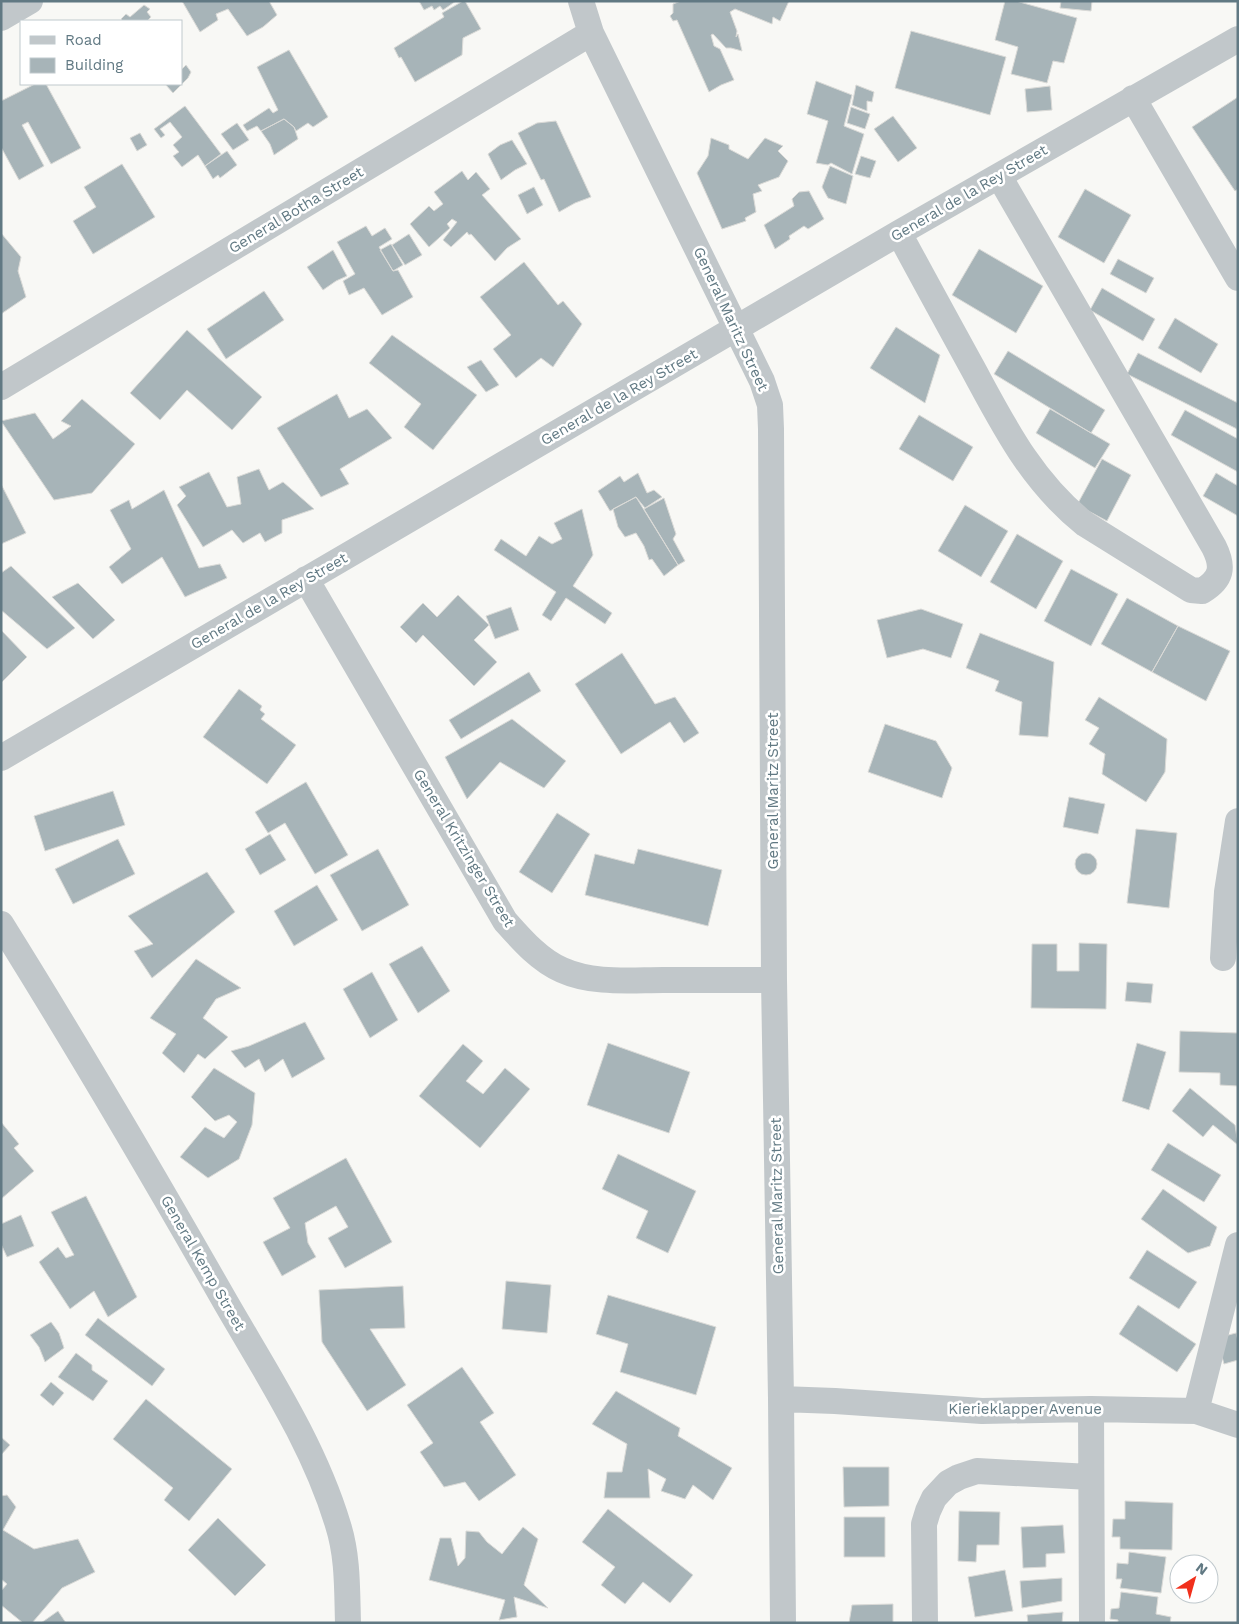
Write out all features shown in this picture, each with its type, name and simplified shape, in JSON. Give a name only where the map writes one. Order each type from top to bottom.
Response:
[{"type":"street","points":[[1,18],[30,1]]},
{"type":"street","name":"General Maritz Street","points":[[581,1],[592,33],[737,328],[762,381],[770,405],[774,980],[783,1623]]},
{"type":"street","name":"General Botha Street","points":[[1,387],[592,33]]},
{"type":"street","name":"General de la Rey Street","points":[[1,758],[899,233],[1238,39]]},
{"type":"street","points":[[1133,98],[1238,278]]},
{"type":"street","points":[[899,233],[1014,444],[1039,478],[1070,512],[1085,524],[1191,590],[1202,591],[1216,577],[1221,568],[1220,560],[1214,547],[999,176]]},
{"type":"street","name":"General Kritzinger Street","points":[[306,579],[505,921],[542,958],[570,974],[604,980],[774,980]]},
{"type":"street","points":[[1224,958],[1227,892],[1238,820]]},
{"type":"street","name":"General Kemp Street","points":[[1,924],[209,1274],[320,1470],[339,1527],[346,1557],[348,1623]]},
{"type":"street","points":[[1196,1411],[1238,1245]]},
{"type":"street","name":"Kierieklapper Avenue","points":[[781,1399],[982,1411],[1091,1409],[1196,1411],[1238,1425]]},
{"type":"street","points":[[1091,1409],[1092,1623]]},
{"type":"street","points":[[924,1623],[924,1524],[934,1498],[943,1488],[959,1477],[977,1471],[1090,1477]]},
{"type":"building","points":[[182,1],[269,1],[277,15],[263,27],[247,36],[228,9],[216,14],[218,20],[200,32]]},
{"type":"building","points":[[419,1],[456,1],[443,10],[440,6],[434,10],[432,6],[424,10]]},
{"type":"building","points":[[465,1],[481,29],[463,38],[462,55],[415,82],[394,48],[444,17],[442,13]]},
{"type":"building","points":[[681,1],[789,1],[780,21],[773,17],[772,24],[735,9],[730,12],[737,31],[736,37],[738,34],[742,51],[726,48],[713,34],[711,35],[714,46],[720,49],[734,80],[709,92],[677,20],[673,21],[670,16],[673,13],[673,4]]},
{"type":"building","points":[[1005,1],[1016,1],[1077,18],[1064,63],[1053,61],[1047,83],[1011,74],[1018,47],[995,40]]},
{"type":"building","points":[[1061,1],[1092,1],[1091,11],[1060,8]]},
{"type":"building","points":[[144,5],[150,9],[147,12],[151,17],[148,20],[121,19],[126,14],[130,17]]},
{"type":"building","points":[[911,31],[1006,57],[990,115],[895,88]]},
{"type":"building","points":[[289,50],[328,117],[313,127],[308,123],[296,131],[284,119],[261,131],[257,126],[247,131],[243,125],[269,108],[273,113],[278,110],[257,67]]},
{"type":"building","points":[[186,65],[191,72],[182,84],[182,69]]},
{"type":"building","points":[[816,81],[852,95],[844,126],[864,134],[852,174],[831,163],[828,165],[816,163],[828,121],[807,114]]},
{"type":"building","points":[[33,85],[47,85],[81,148],[51,164],[28,122],[22,125],[44,166],[19,180],[1,147],[1,101]]},
{"type":"building","points":[[166,85],[181,85],[173,93]]},
{"type":"building","points":[[856,85],[874,92],[872,102],[867,101],[867,111],[852,105]]},
{"type":"building","points":[[1050,86],[1052,110],[1027,112],[1025,89]]},
{"type":"building","points":[[1238,97],[1238,189],[1235,191],[1192,127]]},
{"type":"building","points":[[185,106],[221,154],[205,166],[198,155],[182,167],[173,156],[179,152],[173,145],[182,137],[170,122],[160,129],[165,135],[161,138],[154,129]]},
{"type":"building","points":[[851,107],[870,114],[865,129],[847,123]]},
{"type":"building","points":[[893,116],[917,148],[898,162],[874,129]]},
{"type":"building","points":[[284,119],[294,127],[298,139],[274,155],[270,144],[261,131]]},
{"type":"building","points":[[556,121],[591,197],[559,212],[544,179],[541,180],[518,133],[537,123]]},
{"type":"building","points":[[237,123],[249,140],[233,150],[221,134]]},
{"type":"building","points":[[140,133],[147,145],[137,151],[130,138]]},
{"type":"building","points":[[711,138],[729,145],[729,149],[748,159],[765,138],[783,146],[778,151],[788,161],[779,177],[758,185],[762,191],[753,194],[756,212],[745,218],[746,221],[722,229],[697,173],[708,156]]},
{"type":"building","points":[[512,140],[527,164],[501,180],[488,154],[500,145]]},
{"type":"building","points":[[227,151],[237,165],[220,178],[218,175],[213,179],[205,166]]},
{"type":"building","points":[[861,156],[876,161],[870,178],[855,174]]},
{"type":"building","points":[[122,164],[155,217],[93,254],[73,221],[96,207],[84,187]]},
{"type":"building","points":[[830,166],[853,176],[846,204],[828,198],[822,187]]},
{"type":"building","points":[[462,171],[468,180],[476,172],[490,189],[482,195],[521,239],[507,248],[495,261],[467,232],[451,247],[443,240],[457,222],[452,219],[447,224],[450,228],[429,247],[410,224],[429,206],[434,211],[443,204],[434,192]]},
{"type":"building","points":[[534,187],[543,205],[527,214],[518,195]]},
{"type":"building","points":[[1085,189],[1131,215],[1104,263],[1058,237]]},
{"type":"building","points":[[809,191],[824,219],[808,229],[804,226],[775,249],[764,225],[794,206],[792,199],[799,192]]},
{"type":"building","points":[[366,226],[372,236],[385,228],[392,239],[379,247],[393,271],[398,270],[413,297],[382,315],[364,288],[349,295],[343,281],[355,274],[337,242]]},
{"type":"building","points":[[1,233],[21,257],[18,271],[26,297],[1,314]]},
{"type":"building","points":[[409,234],[422,255],[405,265],[392,245]]},
{"type":"building","points":[[391,244],[403,265],[393,271],[380,250]]},
{"type":"building","points":[[979,249],[1043,286],[1016,333],[952,295]]},
{"type":"building","points":[[333,250],[347,276],[323,290],[307,267]]},
{"type":"building","points":[[1118,259],[1154,278],[1146,293],[1110,274]]},
{"type":"building","points":[[524,262],[558,305],[563,301],[582,324],[553,367],[541,358],[516,378],[493,349],[511,335],[480,297]]},
{"type":"building","points":[[1102,288],[1155,319],[1143,341],[1090,310]]},
{"type":"building","points":[[264,291],[284,320],[226,359],[207,329]]},
{"type":"building","points":[[1175,318],[1218,344],[1201,373],[1158,348]]},
{"type":"building","points":[[896,327],[940,355],[925,403],[870,368]]},
{"type":"building","points":[[187,330],[262,397],[232,430],[187,390],[160,420],[130,393]]},
{"type":"building","points":[[392,335],[477,395],[433,450],[404,427],[421,404],[369,363]]},
{"type":"building","points":[[1008,351],[1105,410],[1091,433],[994,374]]},
{"type":"building","points":[[1138,353],[1238,403],[1237,429],[1127,374]]},
{"type":"building","points":[[481,360],[499,385],[486,392],[467,367]]},
{"type":"building","points":[[337,394],[349,418],[367,409],[392,438],[340,469],[349,484],[321,497],[277,428]]},
{"type":"building","points":[[82,399],[135,444],[92,493],[54,500],[1,421],[35,413],[53,439],[71,426],[61,421]]},
{"type":"building","points":[[1050,409],[1110,444],[1095,468],[1036,433]]},
{"type":"building","points":[[1185,410],[1238,439],[1238,472],[1171,435]]},
{"type":"building","points":[[919,415],[973,447],[953,481],[899,449]]},
{"type":"building","points":[[1102,459],[1131,475],[1107,521],[1077,505]]},
{"type":"building","points":[[259,469],[269,490],[283,482],[314,509],[282,520],[282,533],[265,542],[260,533],[243,543],[232,530],[203,547],[177,505],[186,496],[179,487],[209,472],[227,507],[241,504],[237,477]]},
{"type":"building","points":[[638,473],[647,493],[654,490],[662,497],[645,508],[636,497],[610,511],[598,491],[620,476],[624,482]]},
{"type":"building","points":[[1216,473],[1238,486],[1238,516],[1203,496]]},
{"type":"building","points":[[1,484],[26,533],[1,544]]},
{"type":"building","points":[[164,490],[199,568],[220,564],[227,578],[185,597],[162,557],[122,584],[109,567],[131,549],[110,510],[129,500],[132,509]]},
{"type":"building","points":[[636,497],[678,565],[664,576],[652,559],[649,560],[644,546],[636,533],[625,537],[618,527],[613,509]]},
{"type":"building","points":[[664,498],[676,534],[673,539],[685,561],[678,565],[644,509]]},
{"type":"building","points":[[965,505],[1008,531],[981,577],[938,551]]},
{"type":"building","points":[[582,509],[593,555],[573,586],[612,613],[605,624],[566,598],[551,621],[542,615],[556,592],[494,550],[501,539],[526,556],[539,536],[552,544],[562,539],[554,523]]},
{"type":"building","points":[[1017,534],[1063,561],[1036,609],[990,582]]},
{"type":"building","points":[[11,566],[75,628],[47,649],[1,610],[1,573]]},
{"type":"building","points":[[1071,569],[1118,594],[1091,646],[1044,621]]},
{"type":"building","points":[[78,583],[115,620],[93,639],[52,597]]},
{"type":"building","points":[[458,595],[489,625],[474,640],[497,662],[474,686],[423,635],[416,643],[400,627],[423,603],[437,617]]},
{"type":"building","points":[[1127,598],[1178,626],[1152,672],[1101,644]]},
{"type":"building","points":[[511,607],[519,630],[495,639],[486,616]]},
{"type":"building","points":[[921,609],[963,624],[951,658],[923,649],[887,658],[877,620]]},
{"type":"building","points":[[1178,626],[1230,651],[1206,701],[1152,672]]},
{"type":"building","points":[[1,630],[27,657],[1,683]]},
{"type":"building","points":[[980,633],[1054,662],[1048,737],[1019,735],[1022,702],[995,691],[999,681],[966,668]]},
{"type":"building","points":[[622,653],[655,704],[675,697],[699,733],[684,743],[670,722],[621,754],[575,684]]},
{"type":"building","points":[[529,672],[541,691],[461,739],[449,720]]},
{"type":"building","points":[[239,689],[262,706],[260,710],[265,714],[261,719],[296,745],[267,784],[203,737]]},
{"type":"building","points":[[1099,697],[1167,739],[1165,772],[1146,802],[1102,774],[1105,754],[1089,744],[1099,728],[1085,720]]},
{"type":"building","points":[[512,719],[566,761],[544,788],[500,762],[467,799],[445,757]]},
{"type":"building","points":[[885,724],[936,741],[952,768],[942,798],[868,772]]},
{"type":"building","points":[[306,782],[348,855],[315,874],[285,823],[268,833],[255,812]]},
{"type":"building","points":[[113,791],[125,825],[45,851],[34,816]]},
{"type":"building","points":[[1069,797],[1105,804],[1098,834],[1063,827]]},
{"type":"building","points":[[557,813],[590,834],[552,893],[519,872]]},
{"type":"building","points":[[1136,829],[1177,833],[1169,908],[1127,903]]},
{"type":"building","points":[[270,834],[286,860],[260,875],[245,849]]},
{"type":"building","points":[[118,839],[135,874],[73,904],[55,869]]},
{"type":"building","points":[[378,849],[409,905],[362,931],[330,875]]},
{"type":"building","points":[[638,849],[722,870],[708,926],[585,895],[595,854],[634,864]]},
{"type":"building","points":[[1086,853],[1094,856],[1097,864],[1094,872],[1086,875],[1078,872],[1075,864],[1078,856]]},
{"type":"building","points":[[207,872],[235,912],[152,978],[134,951],[153,944],[128,916]]},
{"type":"building","points":[[317,885],[338,920],[294,946],[274,911]]},
{"type":"building","points":[[1079,943],[1107,944],[1106,1009],[1031,1008],[1032,944],[1057,944],[1057,971],[1079,971]]},
{"type":"building","points":[[422,946],[450,991],[418,1013],[389,964]]},
{"type":"building","points":[[196,959],[241,988],[216,999],[203,1018],[228,1037],[205,1059],[198,1054],[184,1073],[162,1053],[176,1034],[150,1018]]},
{"type":"building","points":[[372,972],[398,1020],[370,1038],[343,989]]},
{"type":"building","points":[[1127,982],[1153,984],[1151,1003],[1125,1001]]},
{"type":"building","points":[[305,1022],[325,1059],[292,1078],[283,1059],[265,1072],[259,1059],[245,1068],[231,1051],[249,1046]]},
{"type":"building","points":[[1180,1031],[1238,1033],[1238,1086],[1220,1085],[1220,1073],[1179,1072]]},
{"type":"building","points":[[608,1043],[690,1072],[669,1133],[587,1105]]},
{"type":"building","points":[[1137,1043],[1166,1052],[1149,1110],[1122,1101]]},
{"type":"building","points":[[463,1044],[483,1061],[466,1081],[483,1094],[505,1068],[530,1089],[480,1148],[419,1096]]},
{"type":"building","points":[[214,1068],[255,1093],[252,1125],[239,1159],[208,1178],[180,1157],[205,1127],[224,1138],[237,1122],[229,1115],[215,1121],[191,1097]]},
{"type":"building","points":[[1190,1088],[1235,1125],[1238,1145],[1213,1125],[1203,1137],[1172,1111]]},
{"type":"building","points":[[1,1122],[19,1144],[14,1148],[34,1171],[1,1199]]},
{"type":"building","points":[[1168,1143],[1221,1175],[1204,1202],[1151,1170]]},
{"type":"building","points":[[618,1154],[696,1191],[668,1253],[636,1238],[648,1211],[602,1189]]},
{"type":"building","points":[[346,1158],[392,1242],[345,1268],[328,1238],[348,1227],[336,1206],[305,1223],[308,1243],[316,1257],[282,1276],[263,1242],[290,1228],[273,1198]]},
{"type":"building","points":[[1163,1189],[1217,1227],[1210,1246],[1188,1253],[1141,1219]]},
{"type":"building","points":[[86,1196],[137,1297],[108,1317],[94,1291],[70,1309],[39,1262],[58,1247],[66,1258],[74,1255],[51,1212]]},
{"type":"building","points":[[21,1215],[34,1246],[7,1257],[1,1244],[1,1224]]},
{"type":"building","points":[[1147,1250],[1197,1282],[1179,1309],[1129,1278]]},
{"type":"building","points":[[506,1281],[551,1285],[547,1333],[502,1329]]},
{"type":"building","points":[[403,1286],[405,1328],[370,1329],[406,1385],[367,1411],[322,1342],[319,1290]]},
{"type":"building","points":[[608,1295],[716,1327],[696,1395],[620,1372],[628,1344],[596,1334]]},
{"type":"building","points":[[1138,1305],[1196,1344],[1177,1372],[1119,1334]]},
{"type":"building","points":[[98,1318],[165,1369],[152,1386],[85,1335]]},
{"type":"building","points":[[51,1322],[59,1333],[64,1348],[45,1362],[39,1347],[30,1335]]},
{"type":"building","points":[[1236,1333],[1238,1360],[1224,1364],[1217,1338]]},
{"type":"building","points":[[76,1353],[92,1365],[92,1370],[108,1381],[93,1401],[58,1377]]},
{"type":"building","points":[[462,1367],[494,1413],[480,1422],[516,1475],[479,1501],[465,1482],[444,1487],[420,1452],[433,1443],[407,1405]]},
{"type":"building","points":[[51,1382],[64,1393],[53,1406],[40,1395]]},
{"type":"building","points":[[616,1391],[680,1428],[678,1436],[732,1468],[713,1500],[693,1485],[685,1499],[661,1491],[666,1479],[648,1469],[650,1498],[604,1498],[607,1472],[622,1472],[627,1444],[592,1424]]},
{"type":"building","points":[[146,1399],[232,1469],[189,1521],[164,1500],[173,1488],[113,1439]]},
{"type":"building","points":[[1,1437],[10,1445],[1,1455]]},
{"type":"building","points":[[843,1467],[889,1467],[889,1506],[844,1507]]},
{"type":"building","points":[[7,1495],[16,1507],[3,1530],[34,1549],[78,1539],[95,1572],[62,1588],[32,1623],[23,1623],[1,1605],[1,1591],[7,1584],[1,1579],[1,1496]]},
{"type":"building","points":[[1125,1501],[1173,1503],[1172,1550],[1120,1549],[1120,1537],[1112,1537],[1113,1519],[1125,1519]]},
{"type":"building","points":[[608,1509],[693,1575],[670,1603],[643,1582],[625,1604],[601,1585],[615,1567],[582,1542]]},
{"type":"building","points":[[959,1511],[1000,1512],[999,1545],[977,1545],[976,1562],[958,1561]]},
{"type":"building","points":[[844,1517],[885,1517],[885,1557],[844,1557]]},
{"type":"building","points":[[218,1518],[266,1565],[235,1596],[188,1550]]},
{"type":"building","points":[[1063,1525],[1065,1553],[1046,1554],[1046,1567],[1023,1568],[1021,1527]]},
{"type":"building","points":[[523,1527],[538,1539],[524,1585],[548,1608],[514,1597],[517,1617],[499,1620],[505,1600],[429,1580],[440,1538],[451,1538],[458,1566],[465,1558],[466,1531],[479,1532],[487,1542],[502,1554]]},
{"type":"building","points":[[1129,1552],[1166,1557],[1161,1593],[1120,1588],[1122,1579],[1116,1579],[1117,1563],[1128,1564]]},
{"type":"building","points":[[1005,1570],[1013,1611],[975,1617],[968,1577]]},
{"type":"building","points":[[1062,1578],[1062,1601],[1022,1608],[1020,1581]]},
{"type":"building","points":[[1121,1592],[1158,1597],[1156,1614],[1171,1617],[1170,1623],[1118,1623],[1118,1620],[1110,1619],[1111,1609],[1119,1608]]},
{"type":"building","points":[[893,1604],[893,1623],[849,1623],[852,1605]]},
{"type":"building","points":[[58,1611],[66,1623],[41,1623]]},
{"type":"building","points":[[1063,1612],[1062,1623],[1028,1623],[1027,1615]]}]
